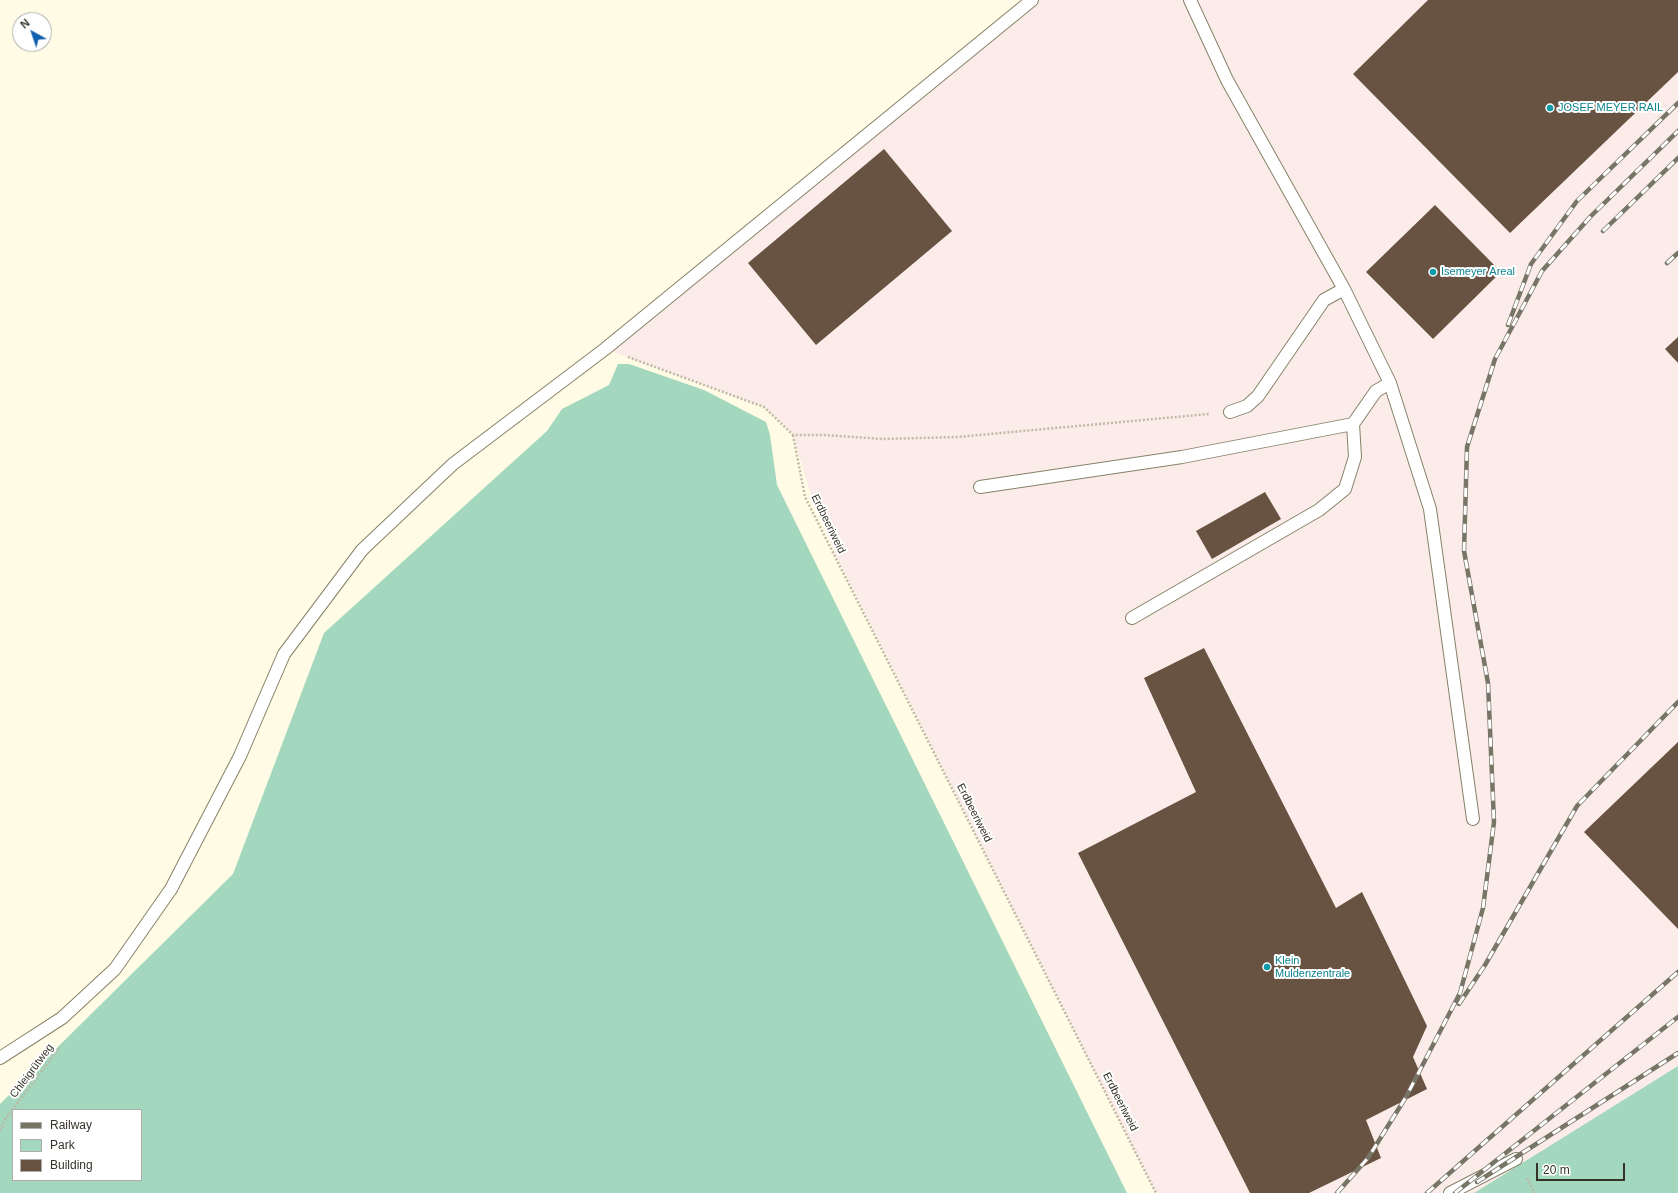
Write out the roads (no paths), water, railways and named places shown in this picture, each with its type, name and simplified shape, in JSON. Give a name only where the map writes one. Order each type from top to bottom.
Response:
[{"type":"lane","points":[[0,1058],[62,1018],[115,970],[171,889],[240,756],[284,654],[362,550],[453,464],[605,349],[1032,0]]},
{"type":"lane","points":[[1190,0],[1227,80],[1344,289],[1390,383],[1430,509],[1473,819]]},
{"type":"lane","points":[[1230,412],[1247,406],[1258,396],[1324,300],[1344,289]]},
{"type":"lane","points":[[1132,618],[1319,510],[1344,489],[1354,457],[1353,424],[1376,391],[1390,383]]},
{"type":"lane","points":[[980,487],[1182,457],[1353,424]]},
{"type":"lane","points":[[1450,1193],[1516,1158]]},
{"type":"railway","points":[[1508,325],[1531,264],[1577,201],[1678,103]]},
{"type":"railway","points":[[1337,1193],[1368,1158],[1406,1097],[1460,993],[1483,908],[1494,822],[1488,683],[1464,551],[1467,447],[1495,359],[1542,271],[1591,216],[1678,131]]},
{"type":"railway","points":[[1603,231],[1678,158]]},
{"type":"railway","points":[[1667,263],[1678,253]]},
{"type":"railway","points":[[1459,1004],[1485,965],[1577,806],[1678,702]]},
{"type":"railway","points":[[1427,1193],[1678,972]]},
{"type":"railway","points":[[1455,1193],[1678,1017]]},
{"type":"railway","points":[[1477,1182],[1678,1053]]},
{"type":"place","name":"JOSEF MEYER RAIL","points":[[1550,108]]},
{"type":"place","name":"Isemeyer Areal","points":[[1433,272]]},
{"type":"place","name":"Klein Muldenzentrale","points":[[1267,967]]}]
